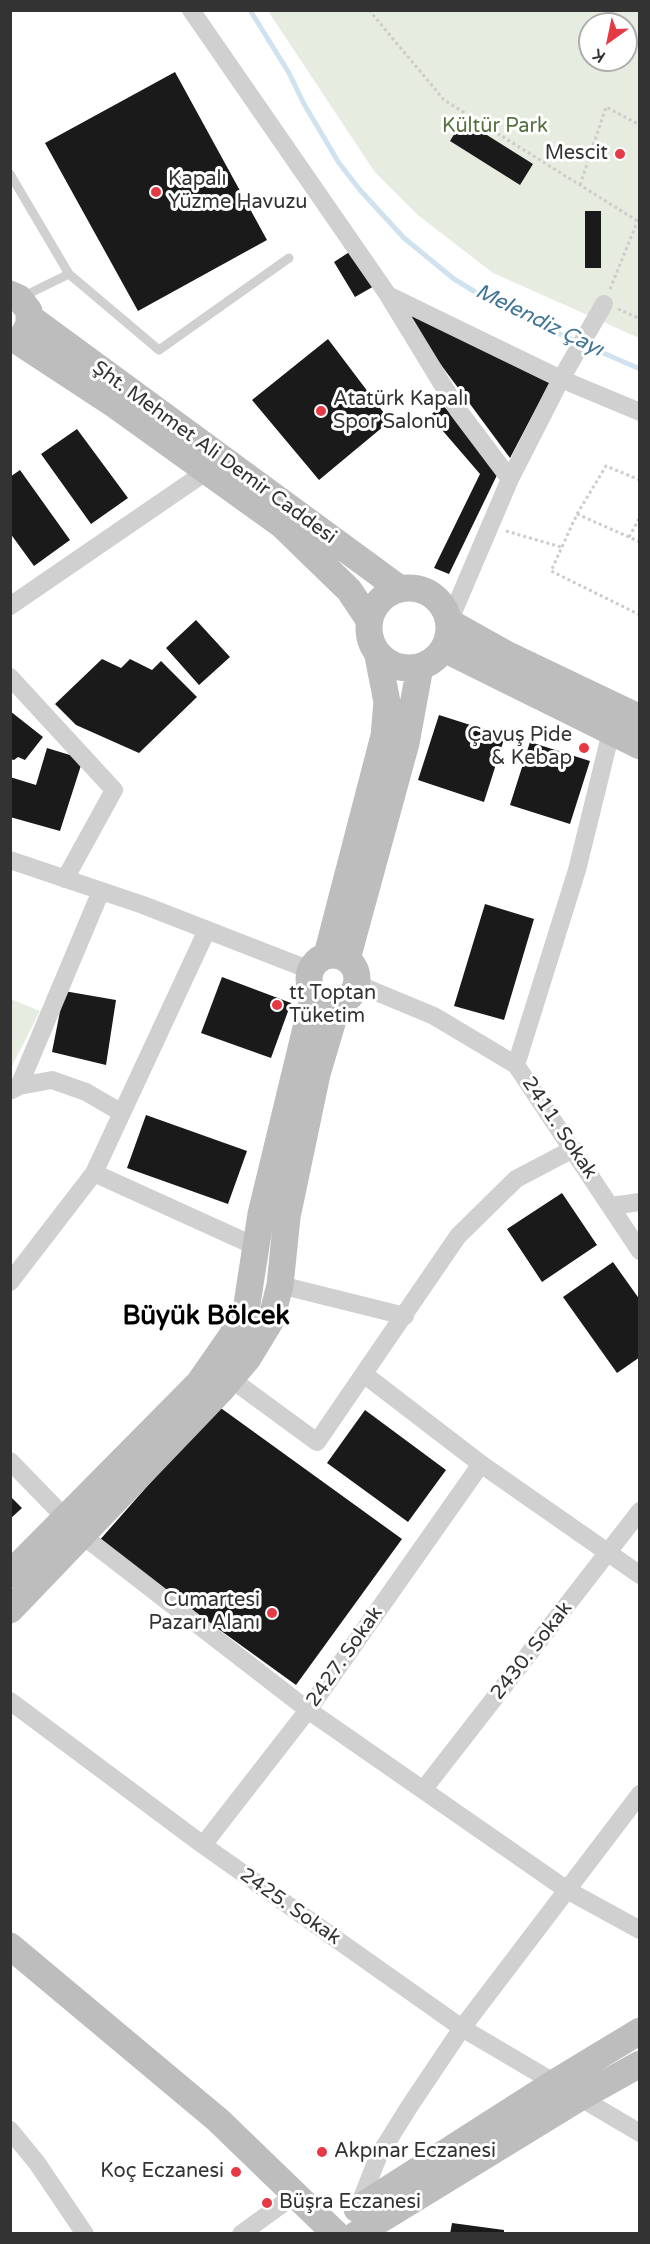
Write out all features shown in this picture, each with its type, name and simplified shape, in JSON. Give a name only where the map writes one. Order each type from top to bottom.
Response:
[{"type":"main road","name":"Şht. Mehmet Ali Demir Caddesi","points":[[16,311],[115,405],[282,525],[348,590],[369,620]]},
{"type":"main road","name":"Şht. Mehmet Ali Demir Caddesi","points":[[16,311],[400,589]]},
{"type":"main road","points":[[10,1610],[75,1527],[199,1383],[231,1338],[246,1310],[261,1214],[327,976],[384,736],[387,702],[378,656],[372,645],[368,629],[369,620],[374,606],[381,598],[400,589],[414,588],[427,592],[439,601],[447,615],[449,634],[444,649],[435,660],[420,668],[402,669],[378,656]]},
{"type":"main road","points":[[449,622],[508,655],[639,718]]},
{"type":"main road","points":[[444,649],[639,746]]},
{"type":"main road","points":[[10,1575],[75,1527],[231,1379],[248,1358],[271,1320],[280,1286],[287,1217],[317,1074],[327,976],[406,743],[420,668]]},
{"type":"main road","points":[[327,976],[350,997],[357,984]]},
{"type":"main road","points":[[10,1946],[218,2120],[296,2194],[346,2227]]},
{"type":"main road","points":[[346,2227],[554,2083],[639,2031]]},
{"type":"main road","points":[[346,2227],[639,2064]]},
{"type":"street","points":[[191,10],[388,295],[458,410],[510,479]]},
{"type":"street","points":[[388,295],[561,379],[639,412]]},
{"type":"street","points":[[449,622],[510,479],[561,379],[604,304]]},
{"type":"street","points":[[10,606],[207,471]]},
{"type":"street","points":[[10,677],[114,790],[65,879]]},
{"type":"street","points":[[516,1065],[577,870],[611,732]]},
{"type":"street","points":[[10,860],[101,891],[327,976]]},
{"type":"street","points":[[15,1089],[101,891]]},
{"type":"street","points":[[10,1282],[94,1173],[207,930]]},
{"type":"street","name":"2411. Sokak","points":[[357,984],[434,1017],[516,1065],[639,1251]]},
{"type":"street","points":[[15,1089],[52,1080],[86,1092],[122,1113]]},
{"type":"street","points":[[231,1379],[317,1442],[458,1236],[516,1179],[573,1149]]},
{"type":"street","points":[[94,1173],[257,1247]]},
{"type":"street","points":[[611,1206],[639,1202]]},
{"type":"street","points":[[280,1286],[405,1316]]},
{"type":"street","points":[[365,1375],[481,1464],[639,1575]]},
{"type":"street","points":[[10,1461],[75,1527],[308,1710],[567,1890],[639,1930]]},
{"type":"street","name":"2427. Sokak","points":[[203,1845],[308,1710],[481,1464]]},
{"type":"street","name":"2430. Sokak","points":[[423,1790],[639,1511]]},
{"type":"street","name":"2425. Sokak","points":[[10,1701],[203,1845],[462,2028],[639,2133]]},
{"type":"street","points":[[346,2227],[378,2157],[409,2106],[462,2028],[639,1794]]},
{"type":"street","points":[[10,2130],[37,2163],[85,2234]]},
{"type":"street","points":[[241,2234],[296,2194]]},
{"type":"lane","points":[[10,174],[69,274],[159,350],[289,258]]},
{"type":"lane","points":[[16,311],[69,274]]},
{"type":"path","points":[[369,10],[444,100],[636,220]]},
{"type":"path","points":[[580,185],[606,107],[639,124]]},
{"type":"path","points":[[639,215],[604,304],[639,319]]},
{"type":"path","points":[[639,480],[606,466],[577,514],[551,571],[639,615]]},
{"type":"path","points":[[577,514],[639,542]]},
{"type":"path","points":[[629,537],[639,517]]},
{"type":"path","points":[[490,526],[561,547]]},
{"type":"green space","name":"Kültür Park","points":[[268,11],[639,11],[639,338],[493,273],[419,216],[374,171]]},
{"type":"green space","points":[[11,999],[40,1011],[11,1068]]},
{"type":"building","name":"Kapalı Yüzme Havuzu","points":[[175,72],[267,240],[138,311],[45,143]]},
{"type":"building","points":[[463,120],[533,164],[520,185],[450,141]]},
{"type":"building","points":[[585,211],[601,211],[601,268],[585,268]]},
{"type":"building","points":[[354,249],[376,285],[355,297],[334,262]]},
{"type":"building","points":[[411,311],[550,382],[510,458],[407,319]]},
{"type":"building","name":"Atatürk Kapalı Spor Salonu","points":[[328,339],[390,421],[319,480],[252,400]]},
{"type":"building","points":[[442,404],[499,471],[449,574],[434,568],[480,474],[430,416]]},
{"type":"building","points":[[77,429],[128,498],[91,524],[41,454]]},
{"type":"building","points":[[20,470],[70,540],[34,566],[10,533],[10,477]]},
{"type":"building","points":[[196,620],[230,657],[199,685],[166,648]]},
{"type":"building","points":[[102,659],[121,668],[130,659],[152,670],[161,661],[197,697],[139,753],[76,725],[55,704]]},
{"type":"building","points":[[10,711],[43,737],[25,760],[18,757],[14,760],[10,759]]},
{"type":"building","points":[[439,715],[505,736],[484,802],[418,780]]},
{"type":"building","points":[[530,742],[590,761],[570,824],[510,805]]},
{"type":"building","points":[[47,748],[83,759],[60,831],[10,817],[10,777],[36,785]]},
{"type":"building","points":[[485,904],[534,919],[504,1020],[454,1006]]},
{"type":"building","points":[[222,977],[291,1003],[271,1058],[201,1033]]},
{"type":"building","points":[[64,991],[116,1000],[106,1065],[52,1052]]},
{"type":"building","points":[[146,1115],[247,1151],[228,1204],[127,1168]]},
{"type":"building","points":[[562,1193],[597,1245],[542,1282],[507,1229]]},
{"type":"building","points":[[613,1262],[640,1300],[640,1357],[617,1373],[563,1297]]},
{"type":"building","name":"Cumartesi Pazarı Alanı","points":[[218,1406],[402,1539],[296,1685],[98,1542]]},
{"type":"building","points":[[365,1410],[446,1470],[408,1522],[327,1463]]},
{"type":"building","points":[[10,1496],[22,1508],[10,1519]]},
{"type":"building","points":[[452,2223],[504,2230],[504,2234],[450,2234]]},
{"type":"waterway","name":"Melendiz Çayı","points":[[250,10],[289,73],[304,104],[339,163],[360,190],[404,238],[454,279],[482,296],[539,325],[640,369]]},
{"type":"place","name":"Mescit","points":[[620,154]]},
{"type":"place","name":"Kapalı Yüzme Havuzu","points":[[156,192]]},
{"type":"place","name":"Atatürk Kapalı Spor Salonu","points":[[321,411]]},
{"type":"place","name":"Çavuş Pide & Kebap","points":[[584,748]]},
{"type":"place","name":"tt Toptan Tüketim","points":[[277,1005]]},
{"type":"place","name":"Cumartesi Pazarı Alanı","points":[[272,1613]]},
{"type":"place","name":"Akpınar Eczanesi","points":[[322,2152]]},
{"type":"place","name":"Koç Eczanesi","points":[[236,2172]]},
{"type":"place","name":"Büşra Eczanesi","points":[[267,2203]]},
{"type":"district","name":"Büyük Bölcek","points":[[206,1317]]}]
